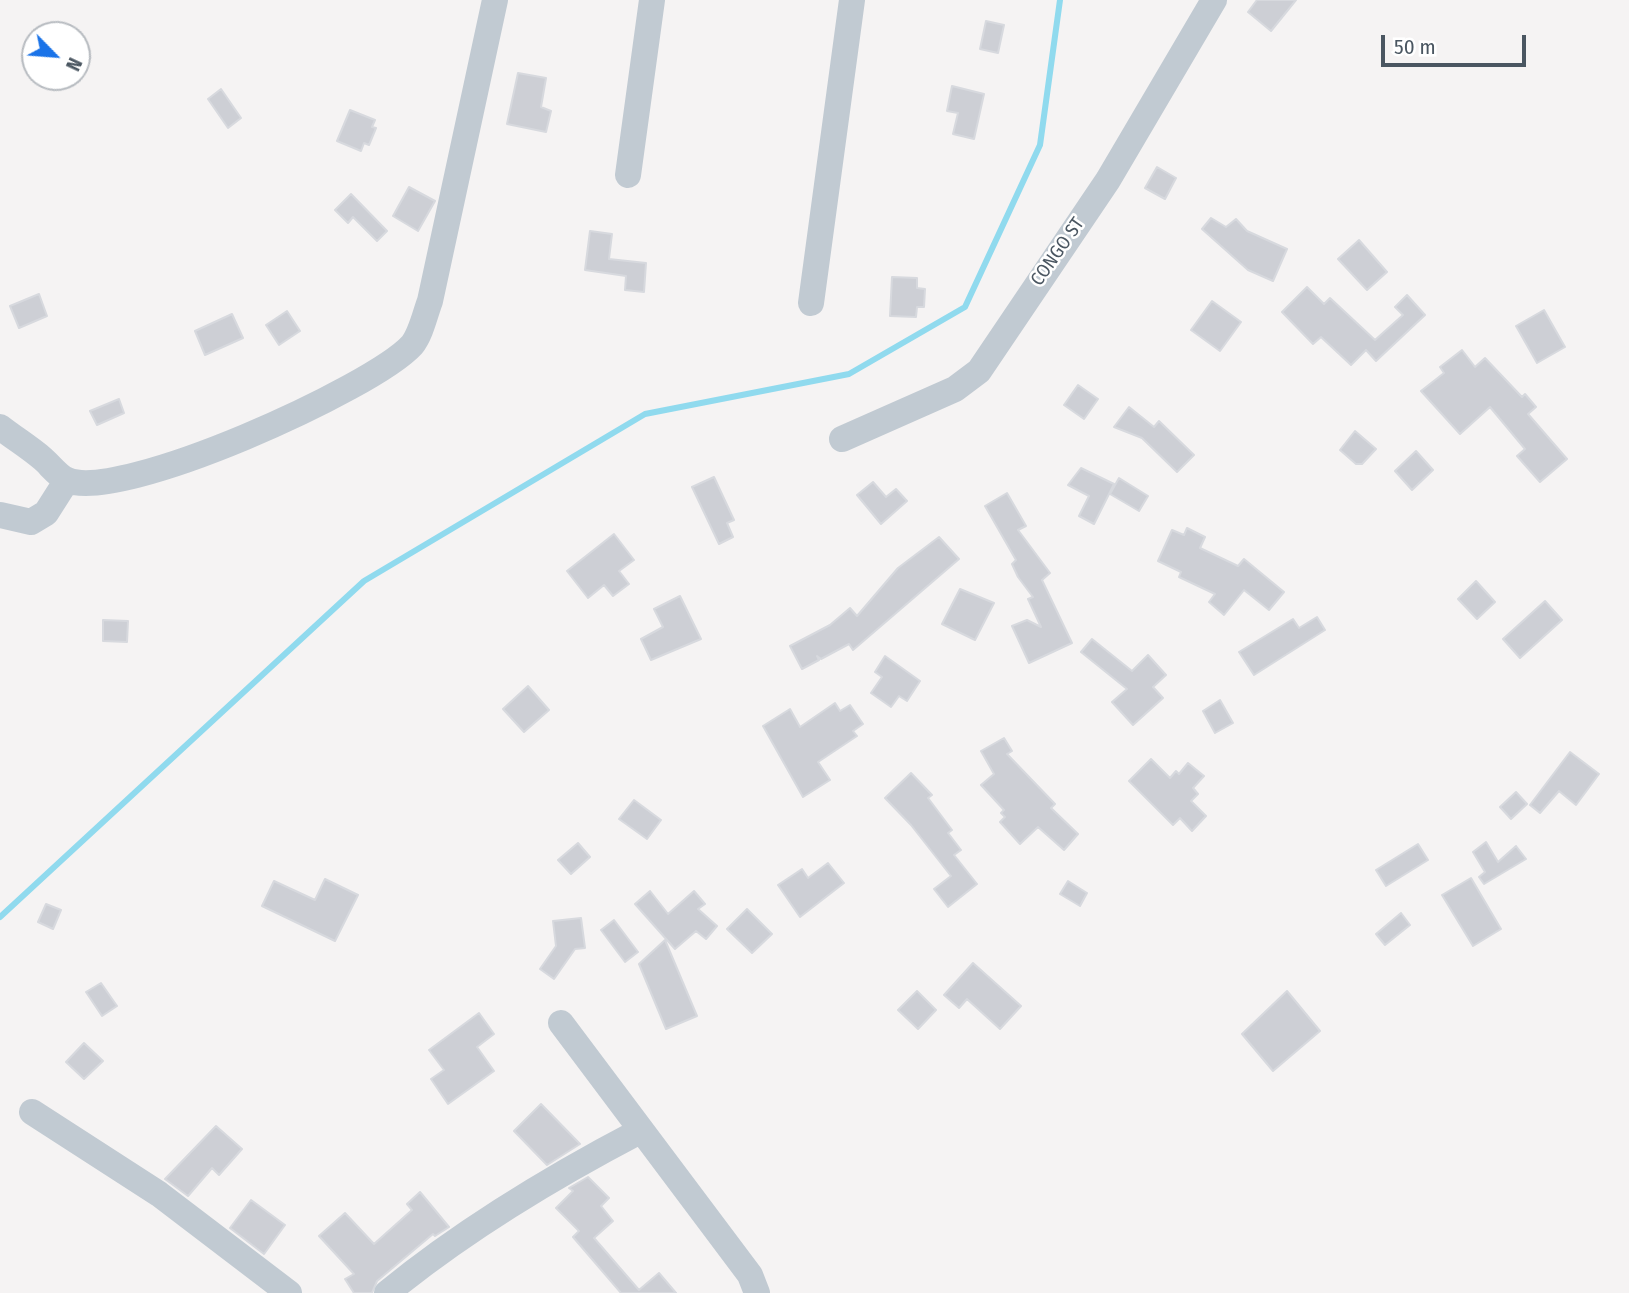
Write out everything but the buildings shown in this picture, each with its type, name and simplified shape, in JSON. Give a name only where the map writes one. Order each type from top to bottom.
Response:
[{"type":"street","points":[[0,427],[67,480],[95,481],[133,475],[181,462],[265,429],[343,391],[394,360],[414,343],[430,301],[495,0]]},
{"type":"street","points":[[628,175],[653,0]]},
{"type":"street","points":[[811,303],[852,0]]},
{"type":"street","name":"CONGO ST","points":[[842,439],[955,389],[979,370],[1108,180],[1214,0]]},
{"type":"street","points":[[0,515],[30,522],[46,513],[67,480]]},
{"type":"street","points":[[561,1023],[750,1275],[757,1293]]},
{"type":"street","points":[[32,1112],[159,1194],[289,1293]]},
{"type":"street","points":[[387,1293],[426,1261],[560,1172],[640,1130]]},
{"type":"waterway","points":[[0,917],[364,581],[645,414],[849,374],[965,307],[1040,145],[1060,0]]}]
